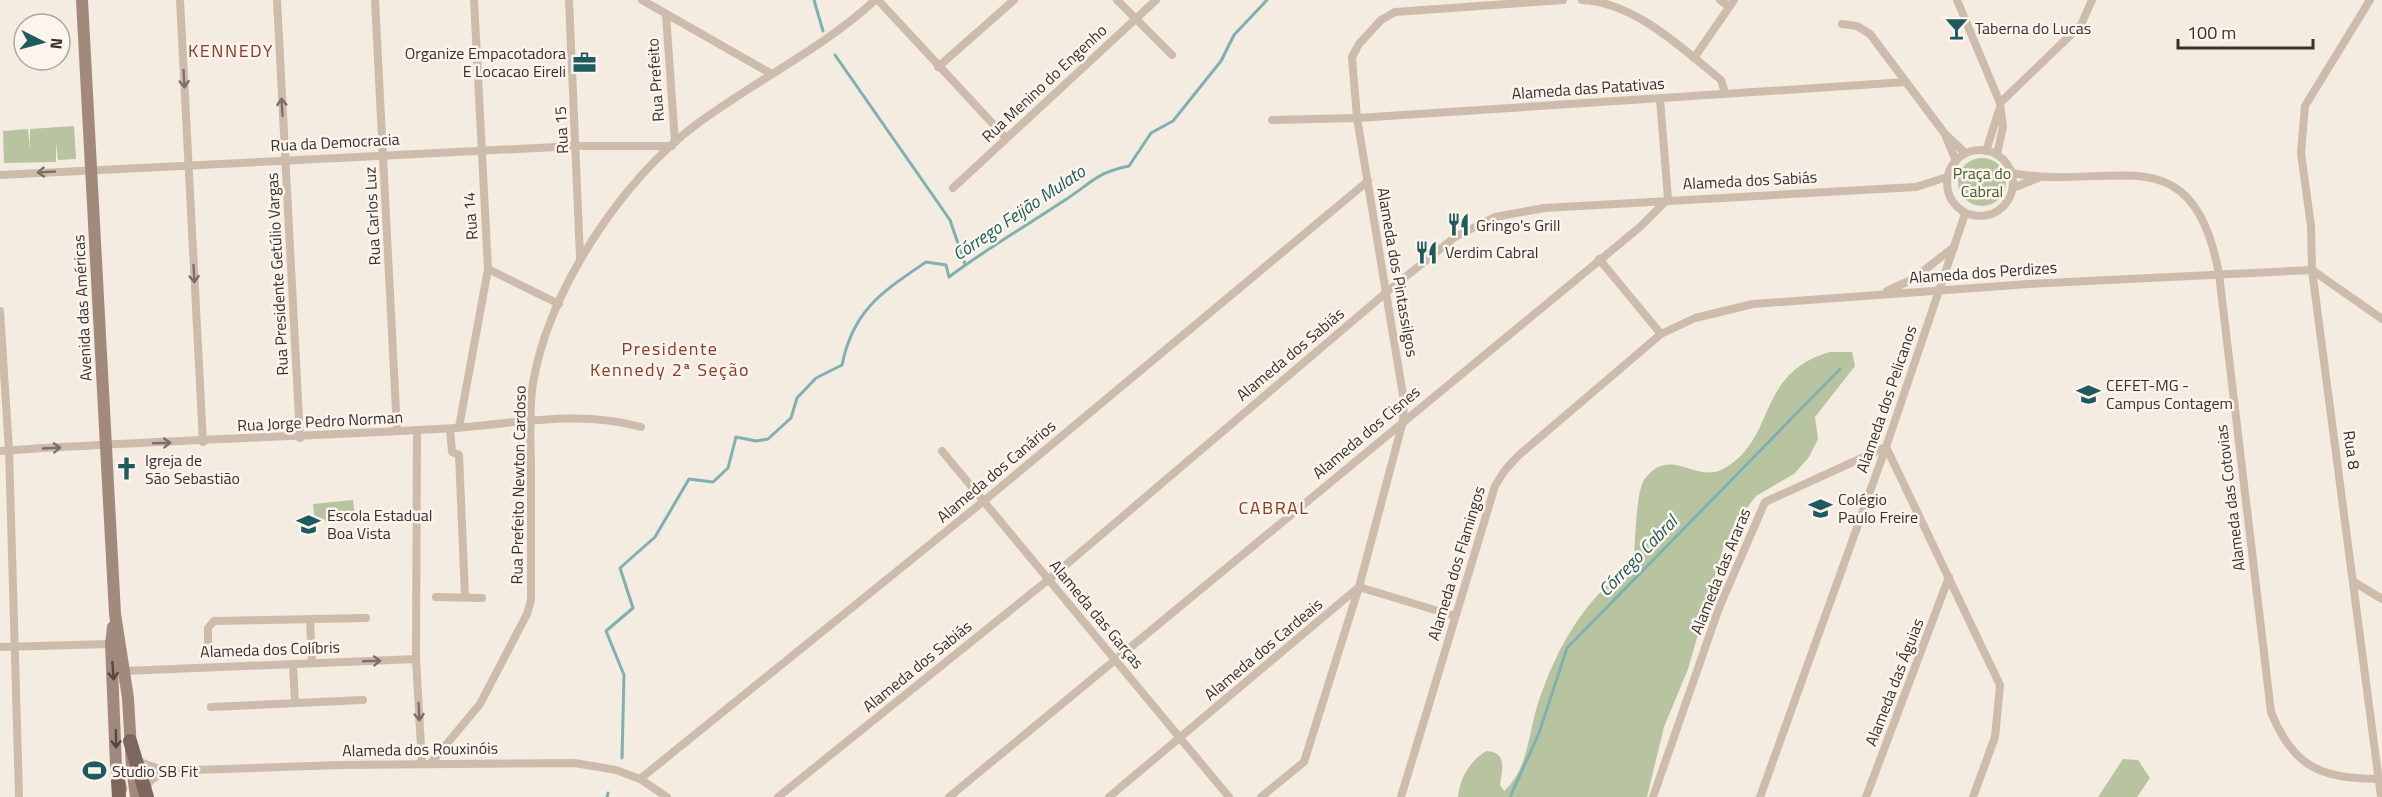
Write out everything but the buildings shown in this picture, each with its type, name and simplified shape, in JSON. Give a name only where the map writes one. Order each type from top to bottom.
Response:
[{"type":"main road","name":"Avenida das Américas","points":[[82,0],[104,446],[115,614],[125,670],[130,741],[143,795]]},
{"type":"main road","name":"Avenida das Américas","points":[[115,614],[111,644],[118,781],[124,797]]},
{"type":"main road","points":[[130,741],[137,761],[143,795]]},
{"type":"main road","points":[[118,781],[119,797]]},
{"type":"street","points":[[180,0],[203,442]]},
{"type":"street","name":"Rua Presidente Getúlio Vargas","points":[[277,0],[300,438]]},
{"type":"street","name":"Rua Carlos Luz","points":[[375,0],[397,431]]},
{"type":"street","name":"Rua 14","points":[[454,428],[488,269],[474,0]]},
{"type":"street","name":"Rua 15","points":[[569,0],[580,258]]},
{"type":"street","points":[[642,0],[770,73]]},
{"type":"street","points":[[877,0],[1006,138]]},
{"type":"street","name":"Rua Prefeito Newton Cardoso","points":[[426,764],[480,705],[527,614],[531,600],[530,420],[533,383],[541,352],[559,304],[580,258],[619,201],[673,144],[770,73],[827,38],[877,0]]},
{"type":"street","points":[[938,67],[1014,0]]},
{"type":"street","points":[[1118,0],[1172,55]]},
{"type":"street","name":"Rua Menino do Engenho","points":[[953,188],[1156,0]]},
{"type":"street","name":"Alameda dos Pintassilgos","points":[[1261,797],[1304,762],[1359,587],[1403,421],[1404,401],[1388,291],[1357,118],[1352,57],[1359,44],[1381,20],[1395,12],[1563,0]]},
{"type":"street","points":[[1582,0],[1596,1],[1624,11],[1646,23],[1721,80],[1725,93]]},
{"type":"street","points":[[1694,58],[1731,3],[1720,0]]},
{"type":"street","points":[[1957,0],[1999,106],[2003,127],[1997,154]]},
{"type":"street","points":[[1986,151],[1999,106],[2081,26],[2092,0]]},
{"type":"street","name":"Rua 8","points":[[2370,0],[2305,106],[2301,153],[2310,226],[2312,270],[2381,797]]},
{"type":"street","name":"Rua Prefeito","points":[[666,15],[673,144]]},
{"type":"street","points":[[1842,24],[1857,26],[1870,34],[1945,134],[1965,153]]},
{"type":"street","name":"Alameda das Patativas","points":[[1272,120],[1357,118],[1906,82]]},
{"type":"street","points":[[1660,99],[1668,199]]},
{"type":"street","points":[[1945,134],[1956,161]]},
{"type":"street","name":"Rua da Democracia","points":[[0,175],[384,154],[673,144]]},
{"type":"street","points":[[1986,151],[1997,154],[2008,165],[2013,188],[2007,204],[1999,211],[1980,217],[1965,214],[1954,204],[1948,191],[1947,177],[1956,161],[1965,153],[1986,151]]},
{"type":"street","name":"Alameda das Cotovias","points":[[2011,173],[2038,178],[2148,175],[2178,187],[2204,219],[2213,242],[2219,274],[2271,712],[2282,738],[2294,752],[2320,772],[2348,779],[2377,779]]},
{"type":"street","name":"Alameda dos Sabiás","points":[[1924,186],[1947,177]]},
{"type":"street","name":"Alameda das Cotovias","points":[[2013,188],[2038,178]]},
{"type":"street","name":"Alameda dos Canários","points":[[640,779],[985,500],[1368,181]]},
{"type":"street","name":"Alameda dos Sabiás","points":[[778,797],[1048,580],[1388,291],[1455,237],[1495,217],[1545,208],[1668,199],[1924,186],[1948,191]]},
{"type":"street","name":"Alameda dos Cisnes","points":[[949,797],[1640,227],[1668,199]]},
{"type":"street","name":"Alameda dos Pelicanos","points":[[1760,797],[1886,447],[1965,214]]},
{"type":"street","points":[[1881,294],[1913,279],[1954,247]]},
{"type":"street","points":[[1599,259],[1661,334]]},
{"type":"street","points":[[488,269],[559,304]]},
{"type":"street","points":[[2312,270],[2382,319]]},
{"type":"street","name":"Alameda dos Perdizes","points":[[1661,334],[1695,318],[1753,304],[1940,290],[2312,270]]},
{"type":"street","points":[[0,311],[4,450],[15,646],[19,795]]},
{"type":"street","name":"Alameda dos Flamingos","points":[[1401,797],[1495,486],[1505,470],[1661,334]]},
{"type":"street","name":"Rua Jorge Pedro Norman","points":[[4,450],[300,438],[454,428],[530,420],[605,419],[641,427]]},
{"type":"street","points":[[454,428],[452,452],[459,455],[465,596]]},
{"type":"street","points":[[417,430],[416,659],[426,764]]},
{"type":"street","points":[[1886,447],[2000,685],[1995,737],[1973,797]]},
{"type":"street","name":"Alameda das Araras","points":[[1653,797],[1719,608],[1765,502],[1886,447]]},
{"type":"street","name":"Alameda das Garças","points":[[942,451],[985,500],[1048,580],[1116,658],[1179,740],[1229,797]]},
{"type":"street","name":"Alameda das Águias","points":[[1866,797],[1949,578]]},
{"type":"street","points":[[2354,582],[2382,599]]},
{"type":"street","points":[[1359,587],[1455,616]]},
{"type":"street","name":"Alameda dos Cardeais","points":[[1109,797],[1359,587]]},
{"type":"street","points":[[436,597],[482,598]]},
{"type":"street","points":[[208,652],[208,628],[214,621],[366,618]]},
{"type":"street","points":[[310,619],[312,663]]},
{"type":"street","points":[[0,647],[111,644]]},
{"type":"street","name":"Alameda dos Colíbris","points":[[125,670],[416,659]]},
{"type":"street","points":[[293,664],[296,703]]},
{"type":"street","points":[[211,707],[363,700]]},
{"type":"street","name":"Alameda dos Rouxinóis","points":[[137,761],[165,771],[426,764],[575,763],[616,770],[640,779],[668,797]]},
{"type":"street","points":[[143,795],[150,781],[165,771]]},
{"type":"green space","points":[[74,126],[76,159],[58,160],[56,143],[56,162],[4,163],[3,131],[28,129],[30,149],[30,129]]},
{"type":"green space","name":"Praça do Cabral","points":[[1977,158],[1987,158],[1999,165],[2006,177],[2006,187],[1999,199],[1987,206],[1977,206],[1962,195],[1958,187],[1958,177],[1969,162]]},
{"type":"green space","points":[[1830,352],[1852,352],[1855,366],[1815,417],[1818,439],[1809,457],[1794,474],[1756,496],[1737,521],[1723,548],[1688,669],[1664,727],[1647,797],[1458,797],[1466,771],[1486,751],[1498,754],[1501,758],[1500,785],[1504,791],[1518,772],[1527,750],[1538,703],[1565,641],[1587,608],[1634,561],[1638,507],[1644,480],[1663,465],[1702,472],[1723,469],[1740,456],[1752,441],[1777,391],[1789,375],[1806,362]]},
{"type":"green space","points":[[353,500],[355,519],[315,523],[313,504]]},
{"type":"green space","points":[[2123,759],[2138,760],[2150,778],[2137,797],[2098,797]]},
{"type":"waterway","points":[[814,0],[823,31]]},
{"type":"waterway","name":"Córrego Feijão Mulato","points":[[622,758],[624,675],[606,631],[633,608],[620,568],[655,537],[689,479],[713,482],[728,468],[736,437],[756,441],[768,439],[791,418],[797,398],[816,378],[842,365],[847,346],[862,316],[883,293],[910,273],[926,262],[946,265],[949,277],[1094,179],[1129,166],[1151,133],[1173,121],[1221,61],[1234,35],[1267,0]]},
{"type":"waterway","points":[[835,55],[950,220],[965,264]]},
{"type":"waterway","name":"Córrego Cabral","points":[[1510,797],[1539,733],[1567,648],[1840,369]]},
{"type":"waterway","name":"Córrego Feijão Mulato","points":[[607,797],[608,793]]},
{"type":"place","name":"Taberna do Lucas","points":[[1957,28]]},
{"type":"place","name":"Organize Empacotadora E Locacao Eireli","points":[[584,62]]},
{"type":"place","name":"Gringo's Grill","points":[[1458,225]]},
{"type":"place","name":"Verdim Cabral","points":[[1427,252]]},
{"type":"place","name":"CEFET-MG - Campus Contagem","points":[[2088,394]]},
{"type":"place","name":"Igreja de São Sebastião","points":[[127,469]]},
{"type":"place","name":"Colégio Paulo Freire","points":[[1820,508]]},
{"type":"place","name":"Escola Estadual Boa Vista","points":[[309,524]]},
{"type":"place","name":"Studio SB Fit","points":[[94,771]]},
{"type":"district","name":"KENNEDY","points":[[231,51]]},
{"type":"district","name":"Presidente Kennedy 2ª Seção","points":[[670,359]]},
{"type":"district","name":"CABRAL","points":[[1274,508]]}]
